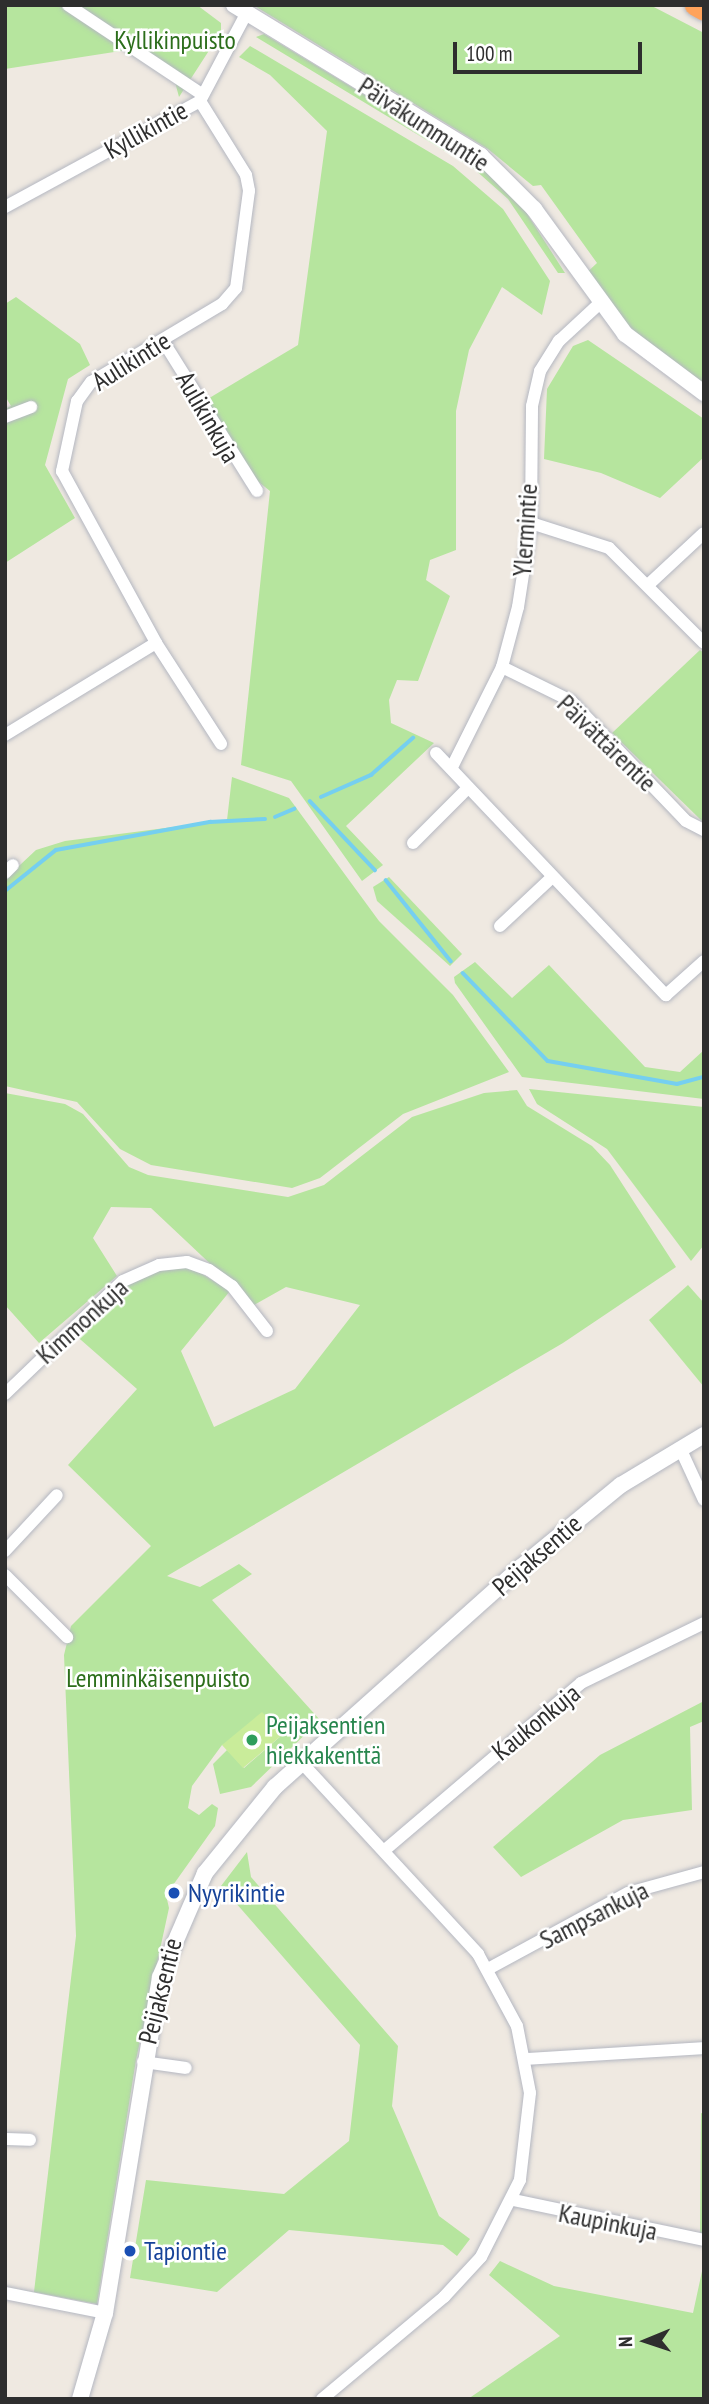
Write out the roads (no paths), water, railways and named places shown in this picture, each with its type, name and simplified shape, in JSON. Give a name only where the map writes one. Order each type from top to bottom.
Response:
[{"type":"highway","points":[[695,5],[704,10]]},
{"type":"street","points":[[68,5],[200,97]]},
{"type":"street","name":"Kyllikintie","points":[[5,207],[200,97],[240,10]]},
{"type":"street","name":"Päiväkummuntie","points":[[240,10],[481,156],[534,209],[599,304],[652,358],[704,393]]},
{"type":"street","name":"Aulikintie","points":[[200,97],[246,175],[240,272],[231,298],[81,393],[62,471],[156,643],[221,744]]},
{"type":"street","name":"Ylermintie","points":[[452,767],[502,667],[531,523],[531,406],[540,371],[559,341],[599,304]]},
{"type":"street","name":"Aulikinkuja","points":[[163,341],[257,491]]},
{"type":"street","points":[[5,417],[31,407]]},
{"type":"street","points":[[531,523],[603,545],[648,585],[704,643]]},
{"type":"street","points":[[648,585],[704,533]]},
{"type":"street","points":[[5,735],[156,643]]},
{"type":"street","name":"Päivättärentie","points":[[502,667],[571,701],[686,821],[704,830]]},
{"type":"street","points":[[436,753],[452,767],[550,878],[666,995],[704,961]]},
{"type":"street","points":[[414,843],[468,788]]},
{"type":"street","points":[[500,926],[550,878]]},
{"type":"street","name":"Kimmonkuja","points":[[5,1394],[123,1281],[159,1265],[187,1262],[209,1270],[232,1286],[267,1331]]},
{"type":"street","name":"Peijaksentie","points":[[80,2399],[105,2313],[143,2062],[160,1977],[191,1895],[221,1849],[302,1763],[586,1512],[680,1448],[704,1435]]},
{"type":"street","points":[[680,1448],[704,1500]]},
{"type":"street","points":[[5,1551],[57,1495]]},
{"type":"street","points":[[5,1575],[67,1637]]},
{"type":"street","name":"Kaukonkuja","points":[[386,1849],[581,1683],[704,1623]]},
{"type":"street","points":[[302,1763],[386,1849],[488,1969],[526,2059],[531,2119],[514,2200],[468,2273],[322,2399]]},
{"type":"street","name":"Sampsankuja","points":[[488,1969],[628,1893],[704,1872]]},
{"type":"street","points":[[526,2059],[704,2048]]},
{"type":"street","points":[[143,2062],[187,2068]]},
{"type":"street","points":[[5,2139],[30,2140]]},
{"type":"street","name":"Kaupinkuja","points":[[514,2200],[704,2240]]},
{"type":"street","points":[[5,2293],[105,2313]]},
{"type":"waterway","points":[[321,797],[371,775],[413,738]]},
{"type":"waterway","points":[[310,801],[375,870]]},
{"type":"waterway","points":[[275,817],[294,809]]},
{"type":"waterway","points":[[5,891],[56,850],[210,822],[265,819]]},
{"type":"waterway","points":[[386,880],[451,961]]},
{"type":"waterway","points":[[463,973],[548,1061],[677,1084],[704,1077]]},
{"type":"place","name":"Peijaksentien hiekkakenttä","points":[[252,1740]]},
{"type":"place","name":"Nyyrikintie","points":[[174,1893]]},
{"type":"place","name":"Tapiontie","points":[[130,2251]]},
{"type":"park label","name":"Kyllikinpuisto","points":[[175,40]]},
{"type":"park label","name":"Lemminkäisenpuisto","points":[[158,1678]]}]
